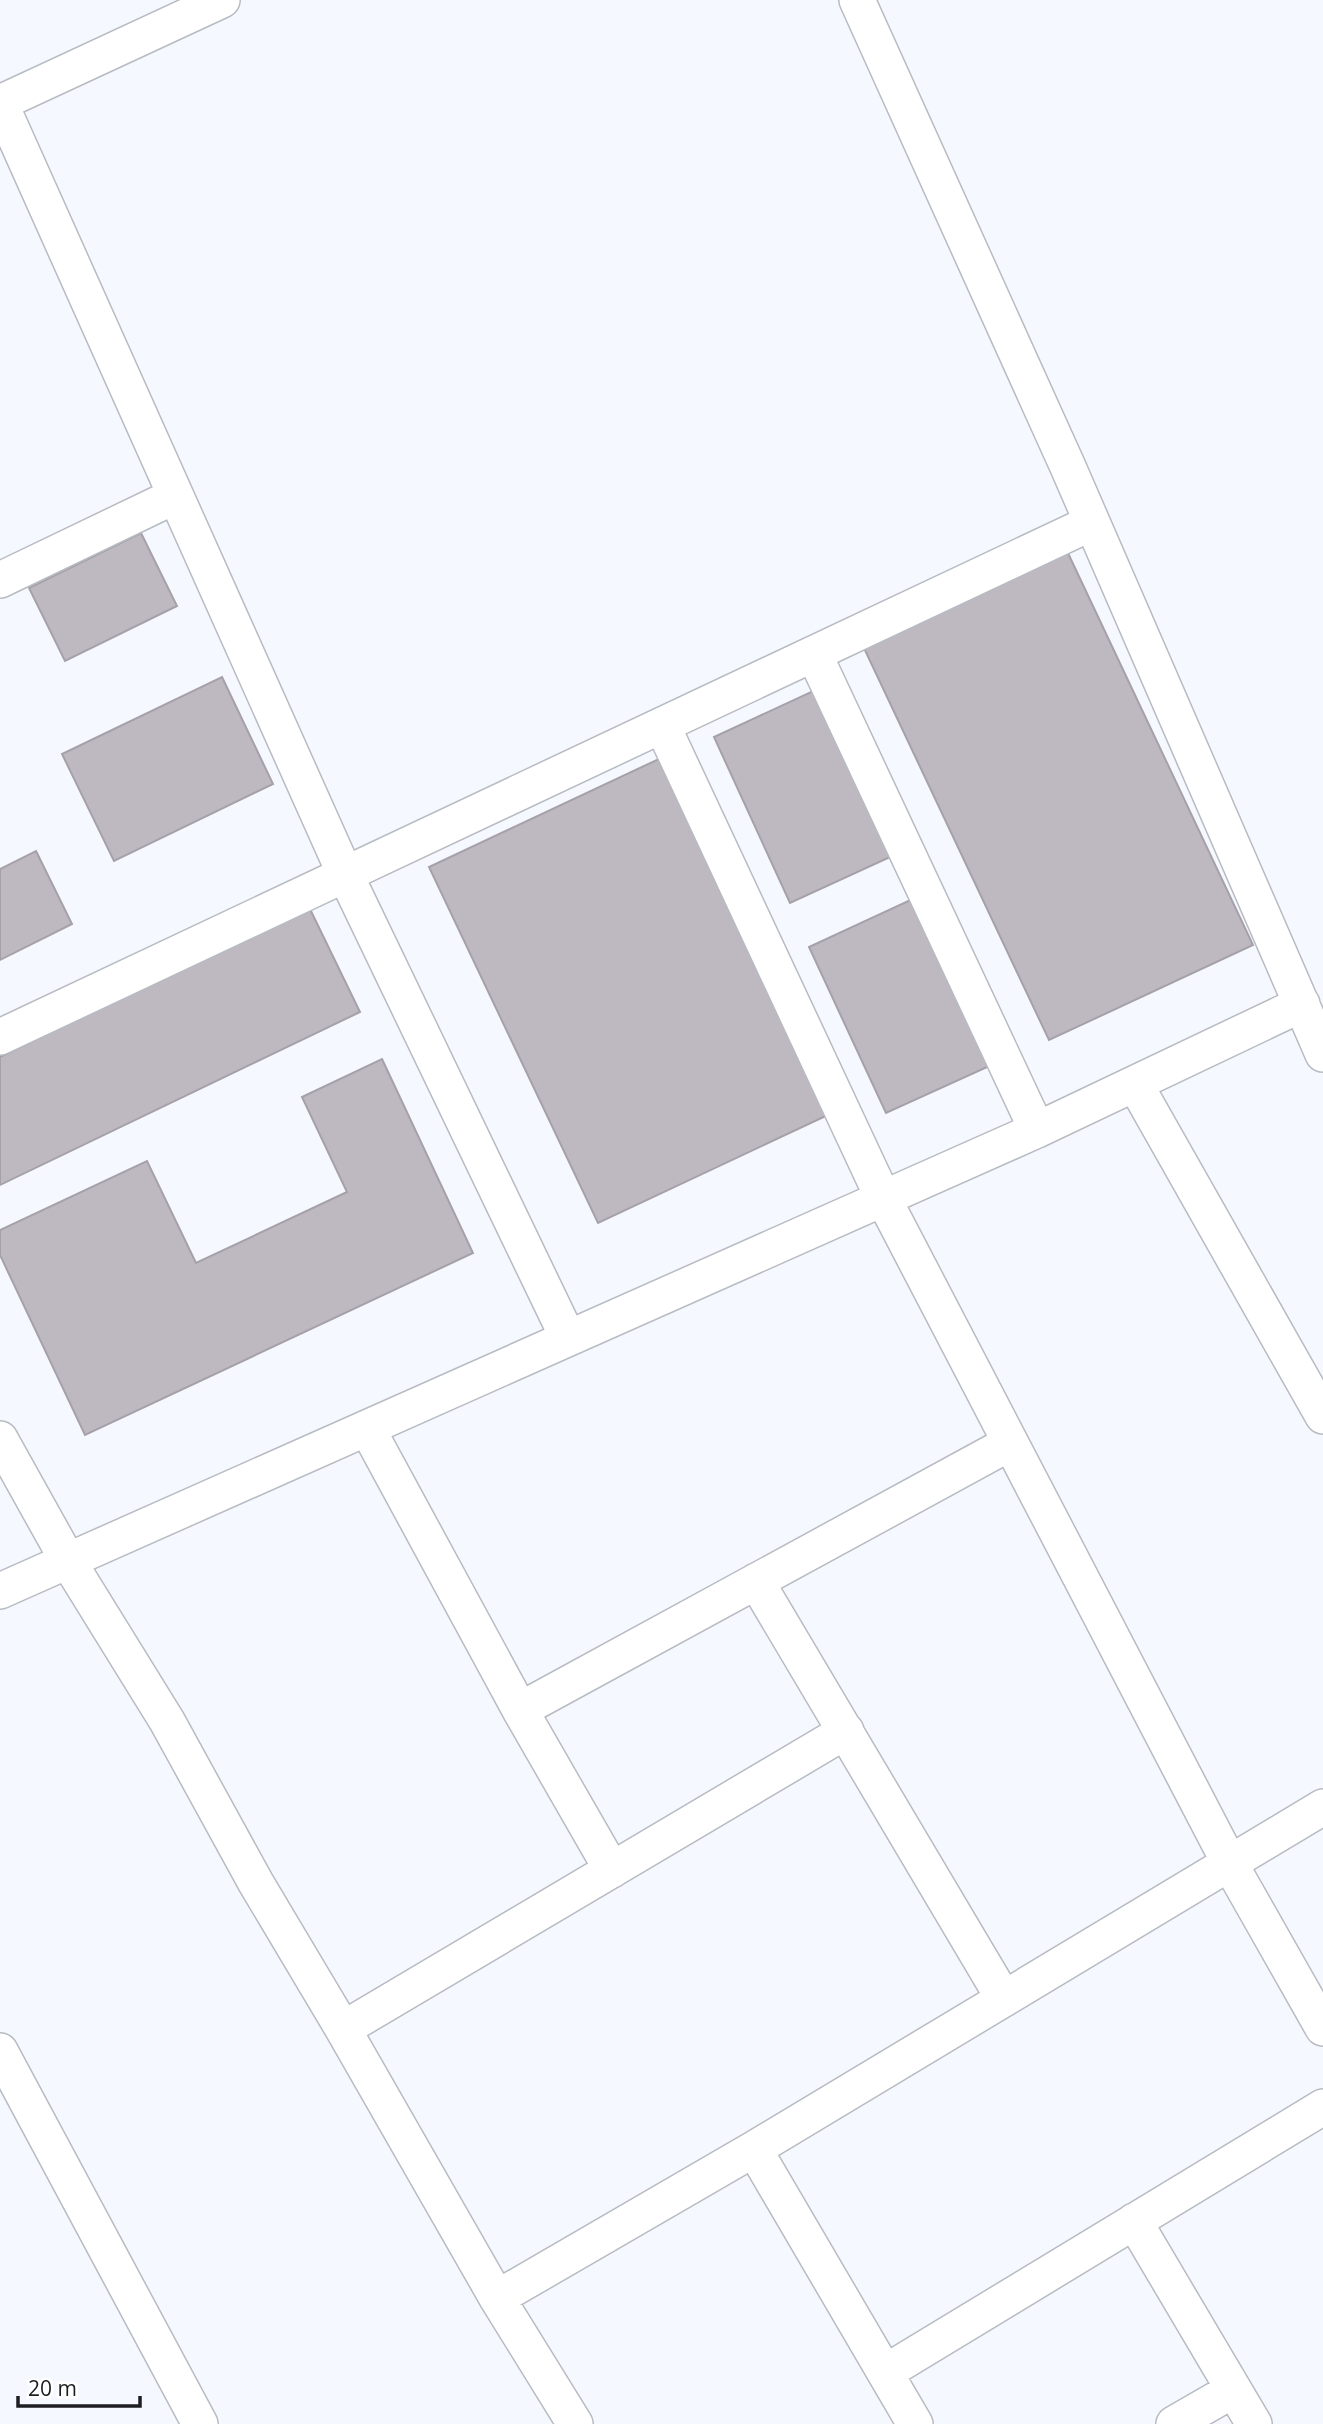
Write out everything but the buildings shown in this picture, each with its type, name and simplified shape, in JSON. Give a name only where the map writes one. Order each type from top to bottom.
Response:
[{"type":"street","points":[[222,0],[0,103],[345,874],[568,1338]]},
{"type":"street","points":[[857,0],[1091,523],[1323,1054]]},
{"type":"street","points":[[0,580],[175,495]]},
{"type":"street","points":[[0,1038],[1091,523]]},
{"type":"street","points":[[814,654],[1037,1130]]},
{"type":"street","points":[[662,725],[883,1198],[1230,1864],[1323,2028]]},
{"type":"street","points":[[0,1591],[1037,1130],[1302,1004]]},
{"type":"street","points":[[1135,1084],[1323,1416]]},
{"type":"street","points":[[367,1428],[520,1710],[612,1870]]},
{"type":"street","points":[[0,1439],[68,1561],[167,1721],[256,1883],[497,2298],[575,2424]]},
{"type":"street","points":[[520,1710],[1010,1443]]},
{"type":"street","points":[[756,1581],[1004,1999]]},
{"type":"street","points":[[343,2029],[846,1731]]},
{"type":"street","points":[[497,2298],[754,2149],[1323,1807]]},
{"type":"street","points":[[0,2051],[200,2424]]},
{"type":"street","points":[[886,2372],[1323,2107]]},
{"type":"street","points":[[754,2149],[915,2424]]},
{"type":"street","points":[[1134,2221],[1254,2424]]},
{"type":"street","points":[[1174,2424],[1233,2390]]}]
